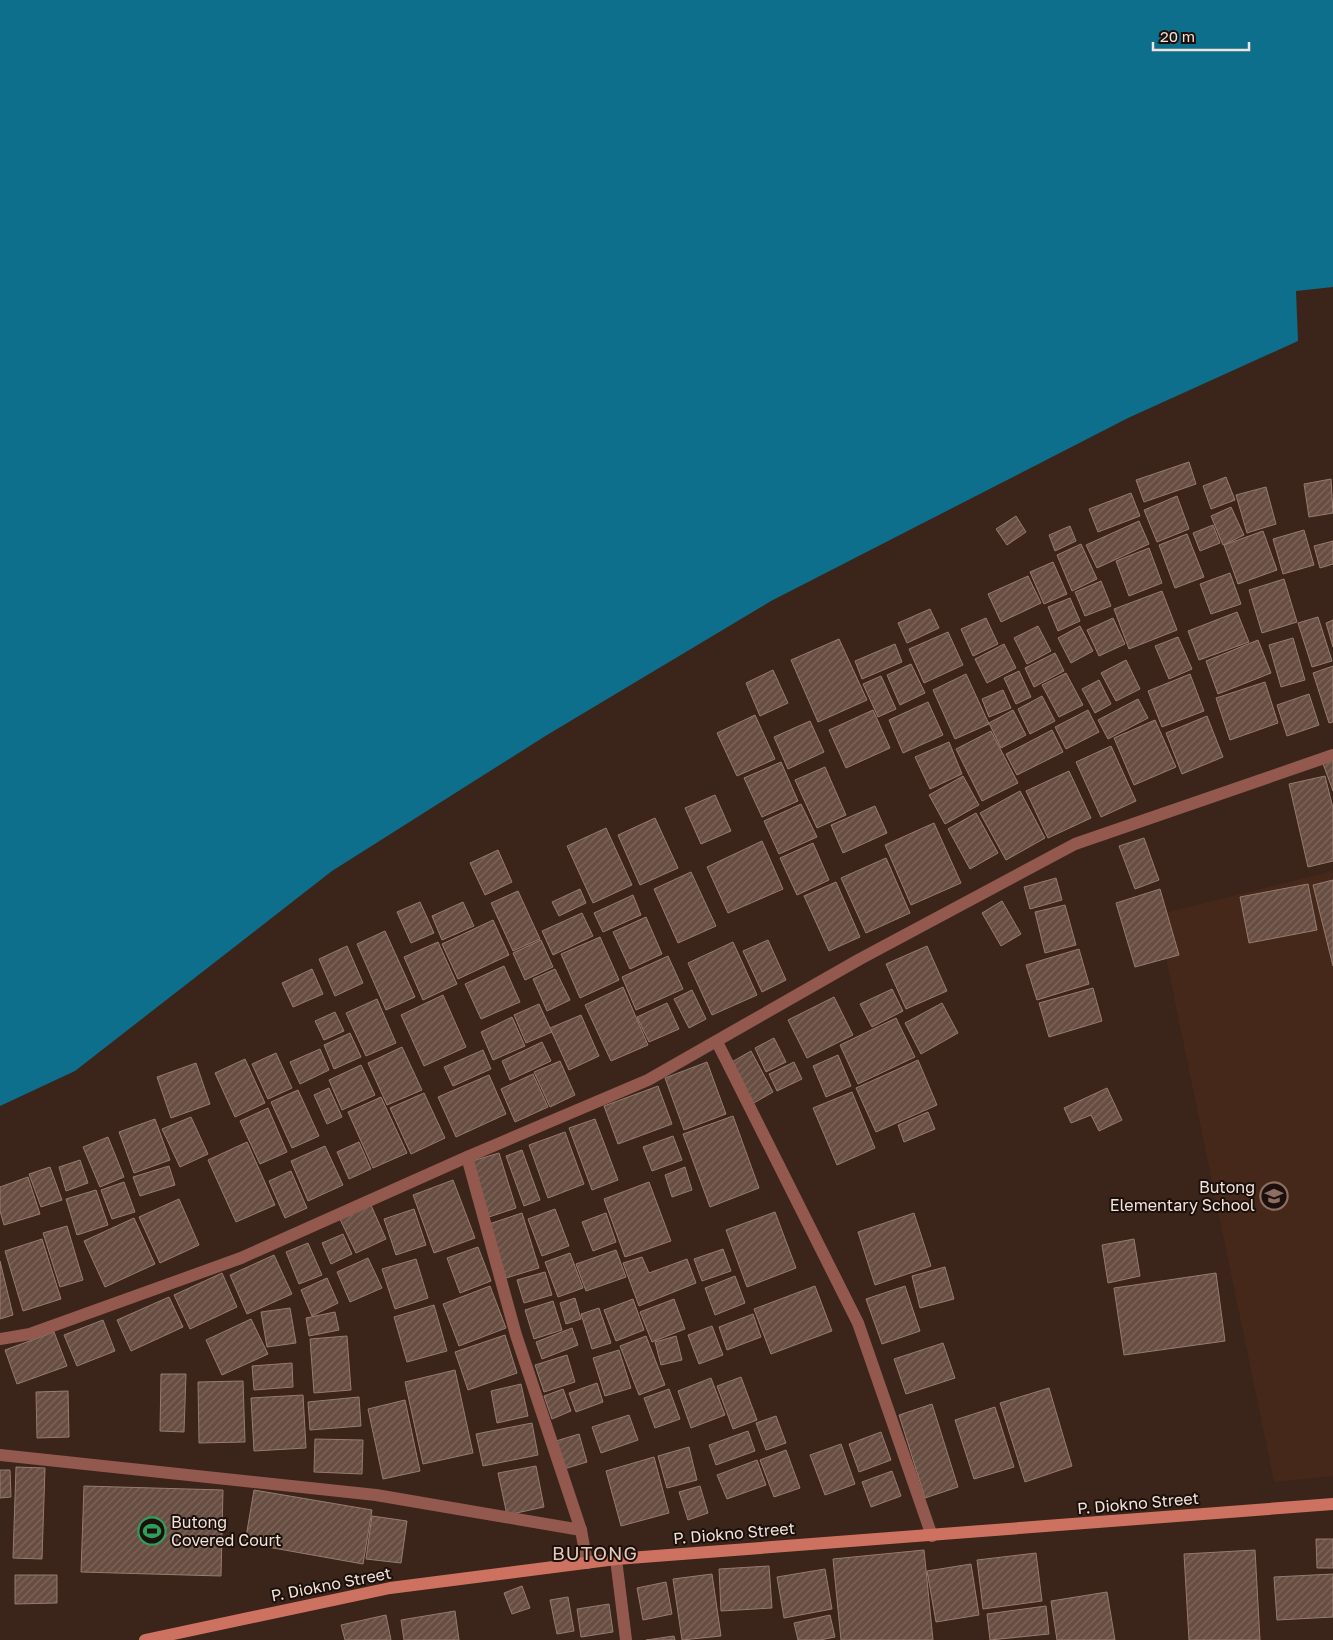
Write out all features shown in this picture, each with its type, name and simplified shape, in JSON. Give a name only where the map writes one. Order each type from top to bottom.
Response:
[{"type":"main road","name":"P. Diokno Street","points":[[145,1640],[182,1636],[390,1588],[616,1559],[813,1542],[932,1536],[1333,1504]]},
{"type":"street","points":[[0,1339],[30,1334],[241,1258],[468,1157],[648,1080],[860,959],[1075,844],[1333,755]]},
{"type":"street","points":[[717,1042],[858,1323],[932,1536]]},
{"type":"street","points":[[468,1157],[516,1334],[581,1530],[587,1563]]},
{"type":"street","points":[[0,1455],[376,1495],[581,1530]]},
{"type":"street","points":[[616,1559],[626,1640]]},
{"type":"shaded area","name":"Butong Elementary School","points":[[1333,871],[1333,1476],[1274,1482],[1157,915]]},
{"type":"water","points":[[0,0],[1333,0],[1333,287],[1296,291],[1298,341],[1128,418],[771,601],[547,735],[332,871],[75,1071],[0,1106]]},
{"type":"building","points":[[1189,462],[1196,484],[1144,502],[1136,480]]},
{"type":"building","points":[[1226,477],[1235,500],[1211,509],[1203,486]]},
{"type":"building","points":[[1331,479],[1333,513],[1309,517],[1304,484]]},
{"type":"building","points":[[1266,487],[1276,524],[1247,533],[1236,495]]},
{"type":"building","points":[[1131,493],[1140,516],[1098,532],[1089,509]]},
{"type":"building","points":[[1177,496],[1189,529],[1157,542],[1144,510]]},
{"type":"building","points":[[1231,507],[1244,535],[1223,545],[1211,516]]},
{"type":"building","points":[[1016,516],[1026,532],[1007,545],[996,529]]},
{"type":"building","points":[[1139,521],[1149,544],[1097,568],[1086,545]]},
{"type":"building","points":[[1213,525],[1220,543],[1200,551],[1193,533]]},
{"type":"building","points":[[1070,526],[1076,541],[1055,551],[1049,535]]},
{"type":"building","points":[[1304,530],[1314,565],[1283,574],[1273,539]]},
{"type":"building","points":[[1263,531],[1277,570],[1238,584],[1224,545]]},
{"type":"building","points":[[1187,534],[1204,577],[1175,588],[1159,545]]},
{"type":"building","points":[[1333,541],[1333,564],[1320,568],[1314,546]]},
{"type":"building","points":[[1081,544],[1097,579],[1072,591],[1057,555]]},
{"type":"building","points":[[1149,548],[1162,583],[1129,596],[1116,561]]},
{"type":"building","points":[[1053,562],[1067,594],[1044,604],[1030,572]]},
{"type":"building","points":[[1230,573],[1241,604],[1211,614],[1200,584]]},
{"type":"building","points":[[1028,576],[1041,603],[1001,622],[988,594]]},
{"type":"building","points":[[1284,579],[1297,622],[1262,633],[1249,590]]},
{"type":"building","points":[[1101,581],[1111,606],[1085,616],[1075,592]]},
{"type":"building","points":[[1162,591],[1177,630],[1129,649],[1114,609]]},
{"type":"building","points":[[1070,598],[1080,621],[1058,631],[1048,607]]},
{"type":"building","points":[[930,609],[939,628],[907,643],[898,623]]},
{"type":"building","points":[[1237,612],[1249,642],[1199,660],[1188,631]]},
{"type":"building","points":[[1318,617],[1332,661],[1312,667],[1298,623]]},
{"type":"building","points":[[986,618],[998,644],[973,656],[961,629]]},
{"type":"building","points":[[1113,618],[1125,644],[1099,656],[1087,630]]},
{"type":"building","points":[[1333,620],[1333,647],[1326,623]]},
{"type":"building","points":[[1038,626],[1051,651],[1027,664],[1014,638]]},
{"type":"building","points":[[1080,626],[1093,651],[1071,663],[1058,638]]},
{"type":"building","points":[[948,632],[963,665],[924,683],[909,649]]},
{"type":"building","points":[[1178,637],[1192,669],[1169,679],[1155,646]]},
{"type":"building","points":[[1293,638],[1305,680],[1281,687],[1269,645]]},
{"type":"building","points":[[839,639],[867,700],[818,722],[791,660]]},
{"type":"building","points":[[1258,640],[1271,673],[1218,694],[1206,661]]},
{"type":"building","points":[[895,644],[902,662],[862,679],[855,661]]},
{"type":"building","points":[[1004,644],[1016,668],[987,683],[975,659]]},
{"type":"building","points":[[1055,653],[1064,671],[1034,687],[1025,668]]},
{"type":"building","points":[[1126,660],[1140,689],[1116,701],[1101,673]]},
{"type":"building","points":[[911,664],[925,693],[900,705],[887,675]]},
{"type":"building","points":[[1333,666],[1333,722],[1329,723],[1313,673]]},
{"type":"building","points":[[773,670],[788,703],[760,716],[746,683]]},
{"type":"building","points":[[1019,671],[1031,697],[1016,704],[1004,678]]},
{"type":"building","points":[[1066,673],[1083,705],[1059,717],[1042,685]]},
{"type":"building","points":[[966,674],[989,724],[955,739],[933,690]]},
{"type":"building","points":[[1190,674],[1204,711],[1162,727],[1148,691]]},
{"type":"building","points":[[881,676],[896,709],[878,717],[863,684]]},
{"type":"building","points":[[1099,680],[1111,704],[1095,713],[1082,689]]},
{"type":"building","points":[[1265,682],[1278,723],[1230,740],[1216,698]]},
{"type":"building","points":[[1003,690],[1011,708],[989,717],[982,699]]},
{"type":"building","points":[[1309,694],[1319,725],[1287,736],[1277,705]]},
{"type":"building","points":[[1042,696],[1055,721],[1030,734],[1018,709]]},
{"type":"building","points":[[1138,699],[1148,718],[1108,739],[1098,720]]},
{"type":"building","points":[[928,702],[943,735],[903,753],[889,720]]},
{"type":"building","points":[[873,710],[890,748],[846,768],[829,730]]},
{"type":"building","points":[[1013,710],[1026,735],[1001,748],[989,723]]},
{"type":"building","points":[[1088,710],[1099,732],[1066,749],[1055,727]]},
{"type":"building","points":[[755,715],[775,759],[737,776],[717,733]]},
{"type":"building","points":[[1207,716],[1223,757],[1182,774],[1166,733]]},
{"type":"building","points":[[1155,720],[1176,767],[1134,785],[1114,738]]},
{"type":"building","points":[[810,721],[824,752],[788,769],[774,737]]},
{"type":"building","points":[[1052,730],[1063,752],[1017,775],[1006,754]]},
{"type":"building","points":[[991,731],[1018,783],[982,801],[956,749]]},
{"type":"building","points":[[949,742],[962,774],[930,789],[915,757]]},
{"type":"building","points":[[1111,746],[1136,801],[1101,817],[1076,762]]},
{"type":"building","points":[[1333,758],[1333,791],[1322,761]]},
{"type":"building","points":[[781,762],[798,801],[762,817],[744,778]]},
{"type":"building","points":[[825,767],[846,815],[817,828],[795,780]]},
{"type":"building","points":[[1069,771],[1091,818],[1048,838],[1026,791]]},
{"type":"building","points":[[963,776],[979,805],[945,824],[929,795]]},
{"type":"building","points":[[1325,776],[1333,808],[1333,861],[1308,867],[1289,784]]},
{"type":"building","points":[[1020,791],[1045,838],[1006,860],[980,813]]},
{"type":"building","points":[[715,795],[731,831],[701,844],[685,808]]},
{"type":"building","points":[[801,804],[817,837],[779,854],[764,821]]},
{"type":"building","points":[[875,806],[887,833],[843,853],[831,825]]},
{"type":"building","points":[[976,813],[998,853],[970,869],[948,829]]},
{"type":"building","points":[[655,818],[678,868],[640,885],[618,835]]},
{"type":"building","points":[[934,823],[961,883],[911,905],[885,845]]},
{"type":"building","points":[[606,828],[632,885],[593,903],[567,846]]},
{"type":"building","points":[[1144,838],[1159,880],[1135,889],[1119,846]]},
{"type":"building","points":[[762,841],[783,889],[728,913],[707,867]]},
{"type":"building","points":[[813,843],[829,880],[797,895],[780,858]]},
{"type":"building","points":[[498,850],[512,882],[485,895],[470,863]]},
{"type":"building","points":[[886,858],[910,913],[866,933],[841,878]]},
{"type":"building","points":[[691,872],[716,926],[678,943],[654,889]]},
{"type":"building","points":[[1056,878],[1062,900],[1030,909],[1024,887]]},
{"type":"building","points":[[1333,880],[1333,966],[1313,885]]},
{"type":"building","points":[[836,882],[860,937],[829,951],[804,896]]},
{"type":"building","points":[[1308,884],[1317,930],[1249,943],[1240,897]]},
{"type":"building","points":[[580,889],[586,903],[559,916],[552,902]]},
{"type":"building","points":[[1160,889],[1179,955],[1135,967],[1116,903]]},
{"type":"building","points":[[518,891],[540,939],[513,951],[491,903]]},
{"type":"building","points":[[633,895],[641,915],[603,932],[594,913]]},
{"type":"building","points":[[1002,901],[1021,934],[1001,946],[982,913]]},
{"type":"building","points":[[420,902],[434,933],[411,943],[397,912]]},
{"type":"building","points":[[463,902],[474,926],[442,940],[432,916]]},
{"type":"building","points":[[1065,905],[1076,945],[1045,953],[1035,912]]},
{"type":"building","points":[[582,913],[593,936],[553,955],[542,931]]},
{"type":"building","points":[[646,917],[662,954],[630,969],[613,932]]},
{"type":"building","points":[[493,920],[509,955],[458,979],[442,944]]},
{"type":"building","points":[[385,931],[415,997],[386,1010],[357,944]]},
{"type":"building","points":[[600,937],[619,980],[580,998],[561,954]]},
{"type":"building","points":[[541,940],[553,967],[525,980],[513,953]]},
{"type":"building","points":[[768,940],[786,980],[762,992],[743,951]]},
{"type":"building","points":[[438,942],[457,984],[423,1000],[404,957]]},
{"type":"building","points":[[733,942],[757,995],[712,1015],[688,963]]},
{"type":"building","points":[[347,946],[363,983],[335,996],[319,959]]},
{"type":"building","points":[[927,946],[947,991],[906,1009],[886,964]]},
{"type":"building","points":[[1079,949],[1089,984],[1037,1000],[1026,965]]},
{"type":"building","points":[[668,956],[683,989],[636,1010],[622,977]]},
{"type":"building","points":[[504,966],[520,1002],[481,1019],[465,984]]},
{"type":"building","points":[[312,969],[323,994],[293,1007],[282,983]]},
{"type":"building","points":[[555,969],[570,1000],[547,1011],[533,979]]},
{"type":"building","points":[[623,987],[648,1045],[611,1061],[585,1005]]},
{"type":"building","points":[[1093,988],[1102,1021],[1049,1037],[1039,1003]]},
{"type":"building","points":[[892,989],[903,1011],[872,1027],[860,1004]]},
{"type":"building","points":[[692,990],[706,1019],[689,1028],[674,999]]},
{"type":"building","points":[[443,995],[466,1047],[424,1066],[401,1015]]},
{"type":"building","points":[[834,997],[853,1035],[807,1058],[788,1020]]},
{"type":"building","points":[[377,999],[396,1043],[366,1056],[346,1013]]},
{"type":"building","points":[[667,1003],[679,1029],[649,1042],[637,1017]]},
{"type":"building","points":[[942,1003],[958,1033],[921,1054],[905,1023]]},
{"type":"building","points":[[539,1004],[552,1032],[526,1043],[514,1015]]},
{"type":"building","points":[[335,1012],[344,1031],[324,1040],[315,1021]]},
{"type":"building","points":[[581,1015],[599,1056],[569,1070],[550,1028]]},
{"type":"building","points":[[512,1017],[525,1046],[493,1060],[481,1032]]},
{"type":"building","points":[[896,1018],[915,1057],[858,1084],[840,1045]]},
{"type":"building","points":[[350,1033],[361,1057],[334,1069],[324,1045]]},
{"type":"building","points":[[774,1038],[786,1062],[766,1072],[755,1048]]},
{"type":"building","points":[[542,1042],[551,1061],[510,1080],[502,1061]]},
{"type":"building","points":[[402,1047],[422,1090],[387,1105],[368,1063]]},
{"type":"building","points":[[320,1049],[329,1070],[300,1084],[290,1062]]},
{"type":"building","points":[[483,1050],[491,1069],[453,1086],[444,1067]]},
{"type":"building","points":[[751,1051],[773,1092],[752,1104],[730,1063]]},
{"type":"building","points":[[276,1053],[292,1088],[268,1099],[252,1064]]},
{"type":"building","points":[[838,1055],[851,1086],[826,1097],[813,1066]]},
{"type":"building","points":[[245,1059],[265,1103],[235,1117],[215,1073]]},
{"type":"building","points":[[918,1060],[937,1105],[876,1132],[856,1088]]},
{"type":"building","points":[[560,1061],[575,1095],[550,1107],[534,1072]]},
{"type":"building","points":[[707,1062],[726,1114],[684,1130],[665,1078]]},
{"type":"building","points":[[794,1062],[802,1079],[777,1091],[769,1074]]},
{"type":"building","points":[[196,1063],[210,1104],[171,1118],[157,1077]]},
{"type":"building","points":[[361,1065],[375,1095],[342,1110],[329,1080]]},
{"type":"building","points":[[533,1074],[548,1107],[515,1122],[501,1089]]},
{"type":"building","points":[[489,1075],[506,1114],[456,1137],[438,1097]]},
{"type":"building","points":[[658,1086],[672,1124],[618,1144],[604,1106]]},
{"type":"building","points":[[329,1088],[342,1117],[327,1124],[314,1095]]},
{"type":"building","points":[[1107,1088],[1122,1120],[1099,1131],[1091,1115],[1071,1123],[1064,1108]]},
{"type":"building","points":[[298,1090],[319,1136],[292,1148],[271,1102]]},
{"type":"building","points":[[852,1092],[875,1148],[837,1165],[813,1108]]},
{"type":"building","points":[[424,1093],[445,1138],[411,1154],[390,1108]]},
{"type":"building","points":[[381,1097],[407,1153],[373,1168],[348,1112]]},
{"type":"building","points":[[268,1108],[287,1152],[260,1164],[240,1121]]},
{"type":"building","points":[[928,1112],[935,1129],[904,1142],[898,1125]]},
{"type":"building","points":[[733,1116],[759,1188],[710,1207],[683,1134]]},
{"type":"building","points":[[191,1117],[208,1154],[180,1167],[162,1129]]},
{"type":"building","points":[[155,1119],[170,1160],[134,1173],[119,1132]]},
{"type":"building","points":[[595,1119],[618,1180],[592,1190],[569,1128]]},
{"type":"building","points":[[565,1132],[584,1184],[548,1198],[529,1145]]},
{"type":"building","points":[[673,1136],[682,1160],[652,1171],[643,1147]]},
{"type":"building","points":[[108,1137],[124,1177],[100,1187],[83,1147]]},
{"type":"building","points":[[247,1142],[275,1205],[236,1222],[208,1160]]},
{"type":"building","points":[[359,1142],[371,1169],[349,1179],[337,1152]]},
{"type":"building","points":[[325,1146],[343,1185],[308,1201],[291,1161]]},
{"type":"building","points":[[522,1150],[540,1200],[524,1206],[506,1156]]},
{"type":"building","points":[[499,1153],[516,1208],[489,1217],[472,1161]]},
{"type":"building","points":[[80,1160],[88,1183],[66,1191],[59,1167]]},
{"type":"building","points":[[169,1166],[175,1185],[140,1196],[133,1177]]},
{"type":"building","points":[[50,1167],[62,1200],[41,1207],[29,1174]]},
{"type":"building","points":[[685,1167],[692,1190],[672,1197],[665,1175]]},
{"type":"building","points":[[291,1171],[307,1208],[285,1218],[269,1181]]},
{"type":"building","points":[[28,1177],[40,1214],[4,1225],[0,1211],[0,1187]]},
{"type":"building","points":[[453,1180],[475,1238],[434,1253],[413,1195]]},
{"type":"building","points":[[124,1182],[135,1212],[112,1219],[101,1190]]},
{"type":"building","points":[[649,1182],[671,1241],[625,1257],[604,1199]]},
{"type":"building","points":[[96,1190],[108,1225],[77,1235],[66,1199]]},
{"type":"building","points":[[179,1199],[199,1245],[160,1263],[139,1217]]},
{"type":"building","points":[[370,1203],[386,1239],[356,1253],[339,1217]]},
{"type":"building","points":[[414,1209],[426,1245],[396,1255],[384,1219]]},
{"type":"building","points":[[555,1209],[569,1246],[542,1256],[528,1219]]},
{"type":"building","points":[[775,1212],[796,1268],[747,1287],[726,1230]]},
{"type":"building","points":[[522,1213],[539,1268],[506,1278],[489,1224]]},
{"type":"building","points":[[606,1213],[616,1242],[593,1251],[582,1222]]},
{"type":"building","points":[[914,1213],[931,1266],[875,1285],[858,1232]]},
{"type":"building","points":[[134,1218],[155,1264],[105,1287],[84,1241]]},
{"type":"building","points":[[67,1226],[83,1280],[60,1287],[43,1233]]},
{"type":"building","points":[[343,1234],[352,1254],[331,1264],[322,1243]]},
{"type":"building","points":[[42,1239],[61,1299],[23,1311],[5,1251]]},
{"type":"building","points":[[1134,1239],[1140,1276],[1108,1283],[1102,1245]]},
{"type":"building","points":[[308,1243],[322,1275],[299,1284],[286,1252]]},
{"type":"building","points":[[478,1247],[491,1281],[460,1293],[447,1258]]},
{"type":"building","points":[[723,1249],[731,1271],[702,1281],[694,1259]]},
{"type":"building","points":[[616,1250],[626,1277],[586,1291],[576,1264]]},
{"type":"building","points":[[570,1253],[583,1288],[558,1297],[545,1262]]},
{"type":"building","points":[[274,1255],[292,1294],[247,1314],[230,1275]]},
{"type":"building","points":[[642,1257],[649,1273],[687,1259],[696,1283],[639,1306],[623,1263]]},
{"type":"building","points":[[368,1258],[382,1288],[350,1302],[337,1272]]},
{"type":"building","points":[[416,1259],[428,1298],[395,1309],[382,1269]]},
{"type":"building","points":[[0,1261],[13,1315],[0,1319]]},
{"type":"building","points":[[945,1267],[954,1299],[920,1308],[912,1276]]},
{"type":"building","points":[[545,1272],[552,1295],[524,1303],[517,1280]]},
{"type":"building","points":[[222,1273],[237,1307],[190,1329],[174,1295]]},
{"type":"building","points":[[1216,1273],[1225,1341],[1124,1355],[1114,1288]]},
{"type":"building","points":[[735,1276],[745,1303],[715,1315],[705,1288]]},
{"type":"building","points":[[327,1278],[338,1303],[312,1316],[301,1290]]},
{"type":"building","points":[[490,1286],[506,1328],[459,1346],[443,1304]]},
{"type":"building","points":[[815,1286],[832,1331],[771,1354],[754,1309]]},
{"type":"building","points":[[905,1286],[920,1331],[882,1344],[866,1299]]},
{"type":"building","points":[[169,1297],[183,1327],[131,1351],[117,1320]]},
{"type":"building","points":[[575,1298],[581,1319],[566,1324],[560,1303]]},
{"type":"building","points":[[633,1299],[644,1330],[616,1341],[604,1310]]},
{"type":"building","points":[[674,1299],[685,1329],[652,1342],[640,1312]]},
{"type":"building","points":[[553,1301],[562,1330],[534,1339],[525,1310]]},
{"type":"building","points":[[434,1305],[447,1351],[407,1362],[394,1317]]},
{"type":"building","points":[[290,1308],[296,1343],[267,1347],[261,1312]]},
{"type":"building","points":[[599,1308],[611,1343],[592,1349],[581,1314]]},
{"type":"building","points":[[335,1312],[339,1330],[309,1336],[306,1318]]},
{"type":"building","points":[[753,1314],[761,1337],[727,1350],[719,1327]]},
{"type":"building","points":[[251,1319],[268,1354],[222,1375],[206,1340]]},
{"type":"building","points":[[103,1320],[115,1351],[77,1366],[64,1335]]},
{"type":"building","points":[[712,1326],[723,1355],[699,1364],[688,1335]]},
{"type":"building","points":[[572,1328],[578,1345],[542,1359],[536,1342]]},
{"type":"building","points":[[54,1332],[67,1366],[17,1384],[5,1350]]},
{"type":"building","points":[[505,1335],[517,1373],[468,1390],[455,1352]]},
{"type":"building","points":[[347,1336],[351,1390],[314,1393],[310,1339]]},
{"type":"building","points":[[646,1336],[665,1385],[639,1395],[620,1346]]},
{"type":"building","points":[[676,1336],[682,1360],[661,1365],[655,1342]]},
{"type":"building","points":[[943,1343],[955,1378],[906,1394],[894,1359]]},
{"type":"building","points":[[619,1350],[631,1388],[605,1396],[593,1358]]},
{"type":"building","points":[[567,1355],[575,1382],[544,1392],[535,1365]]},
{"type":"building","points":[[292,1363],[293,1387],[254,1390],[252,1366]]},
{"type":"building","points":[[455,1370],[473,1453],[423,1464],[405,1382]]},
{"type":"building","points":[[161,1374],[186,1374],[184,1432],[160,1431]]},
{"type":"building","points":[[741,1377],[757,1420],[733,1429],[717,1386]]},
{"type":"building","points":[[711,1378],[725,1415],[691,1428],[678,1391]]},
{"type":"building","points":[[243,1381],[245,1442],[199,1443],[198,1382]]},
{"type":"building","points":[[597,1383],[603,1402],[576,1412],[569,1393]]},
{"type":"building","points":[[521,1384],[528,1416],[497,1423],[491,1391]]},
{"type":"building","points":[[1049,1388],[1072,1466],[1025,1482],[1000,1403]]},
{"type":"building","points":[[563,1389],[571,1411],[552,1419],[544,1396]]},
{"type":"building","points":[[669,1389],[680,1419],[655,1428],[644,1398]]},
{"type":"building","points":[[68,1391],[69,1437],[37,1438],[36,1392]]},
{"type":"building","points":[[303,1395],[306,1448],[254,1451],[251,1398]]},
{"type":"building","points":[[359,1397],[361,1426],[310,1430],[308,1402]]},
{"type":"building","points":[[405,1400],[420,1471],[383,1479],[368,1409]]},
{"type":"building","points":[[932,1404],[958,1487],[925,1498],[899,1415]]},
{"type":"building","points":[[995,1407],[1014,1467],[974,1479],[955,1420]]},
{"type":"building","points":[[629,1415],[638,1440],[601,1453],[592,1427]]},
{"type":"building","points":[[776,1416],[786,1443],[766,1450],[756,1423]]},
{"type":"building","points":[[532,1423],[538,1455],[483,1466],[476,1434]]},
{"type":"building","points":[[748,1431],[755,1451],[716,1465],[709,1445]]},
{"type":"building","points":[[881,1432],[891,1460],[859,1472],[849,1444]]},
{"type":"building","points":[[579,1434],[587,1462],[564,1469],[556,1441]]},
{"type":"building","points":[[315,1439],[363,1440],[362,1474],[314,1472]]},
{"type":"building","points":[[841,1444],[855,1484],[825,1495],[810,1455]]},
{"type":"building","points":[[689,1447],[697,1480],[667,1488],[658,1456]]},
{"type":"building","points":[[786,1450],[800,1488],[774,1497],[760,1460]]},
{"type":"building","points":[[654,1457],[669,1513],[621,1526],[606,1471]]},
{"type":"building","points":[[757,1460],[766,1485],[727,1499],[717,1475]]},
{"type":"building","points":[[536,1466],[544,1507],[507,1515],[498,1473]]},
{"type":"building","points":[[16,1467],[45,1468],[42,1559],[13,1558]]},
{"type":"building","points":[[0,1470],[10,1470],[11,1497],[0,1498]]},
{"type":"building","points":[[892,1471],[901,1496],[871,1507],[862,1482]]},
{"type":"building","name":"Butong Covered Court","points":[[84,1486],[223,1490],[221,1576],[81,1572]]},
{"type":"building","points":[[700,1486],[708,1513],[688,1520],[679,1492]]},
{"type":"building","points":[[254,1490],[372,1510],[363,1564],[245,1543]]},
{"type":"building","points":[[372,1516],[407,1521],[401,1563],[366,1559]]},
{"type":"building","points":[[1316,1539],[1333,1539],[1333,1568],[1317,1568]]},
{"type":"building","points":[[924,1550],[933,1640],[841,1640],[833,1559]]},
{"type":"building","points":[[1255,1550],[1260,1640],[1189,1640],[1184,1554]]},
{"type":"building","points":[[1036,1553],[1042,1601],[983,1609],[977,1560]]},
{"type":"building","points":[[971,1564],[979,1615],[936,1622],[927,1571]]},
{"type":"building","points":[[769,1566],[772,1608],[721,1611],[719,1569]]},
{"type":"building","points":[[825,1569],[832,1609],[784,1618],[777,1577]]},
{"type":"building","points":[[712,1574],[721,1636],[682,1640],[673,1579]]},
{"type":"building","points":[[1333,1574],[1333,1617],[1277,1620],[1274,1577]]},
{"type":"building","points":[[15,1575],[57,1575],[57,1603],[15,1604]]},
{"type":"building","points":[[666,1582],[672,1614],[643,1620],[637,1588]]},
{"type":"building","points":[[522,1586],[530,1608],[512,1614],[504,1593]]},
{"type":"building","points":[[1107,1592],[1115,1640],[1057,1640],[1051,1601]]},
{"type":"building","points":[[568,1597],[574,1631],[557,1634],[550,1600]]},
{"type":"building","points":[[609,1604],[613,1632],[581,1637],[577,1609]]},
{"type":"building","points":[[1046,1606],[1049,1634],[990,1640],[987,1614]]},
{"type":"building","points":[[455,1611],[459,1640],[404,1640],[401,1620]]},
{"type":"building","points":[[386,1615],[391,1640],[345,1640],[341,1625]]},
{"type":"building","points":[[830,1615],[835,1637],[820,1640],[798,1640],[794,1623]]},
{"type":"building","points":[[674,1636],[675,1640],[646,1640]]},
{"type":"place","name":"Butong Elementary School","points":[[1274,1196]]},
{"type":"place","name":"Butong Covered Court","points":[[152,1531]]},
{"type":"district","name":"BUTONG","points":[[595,1553]]}]
